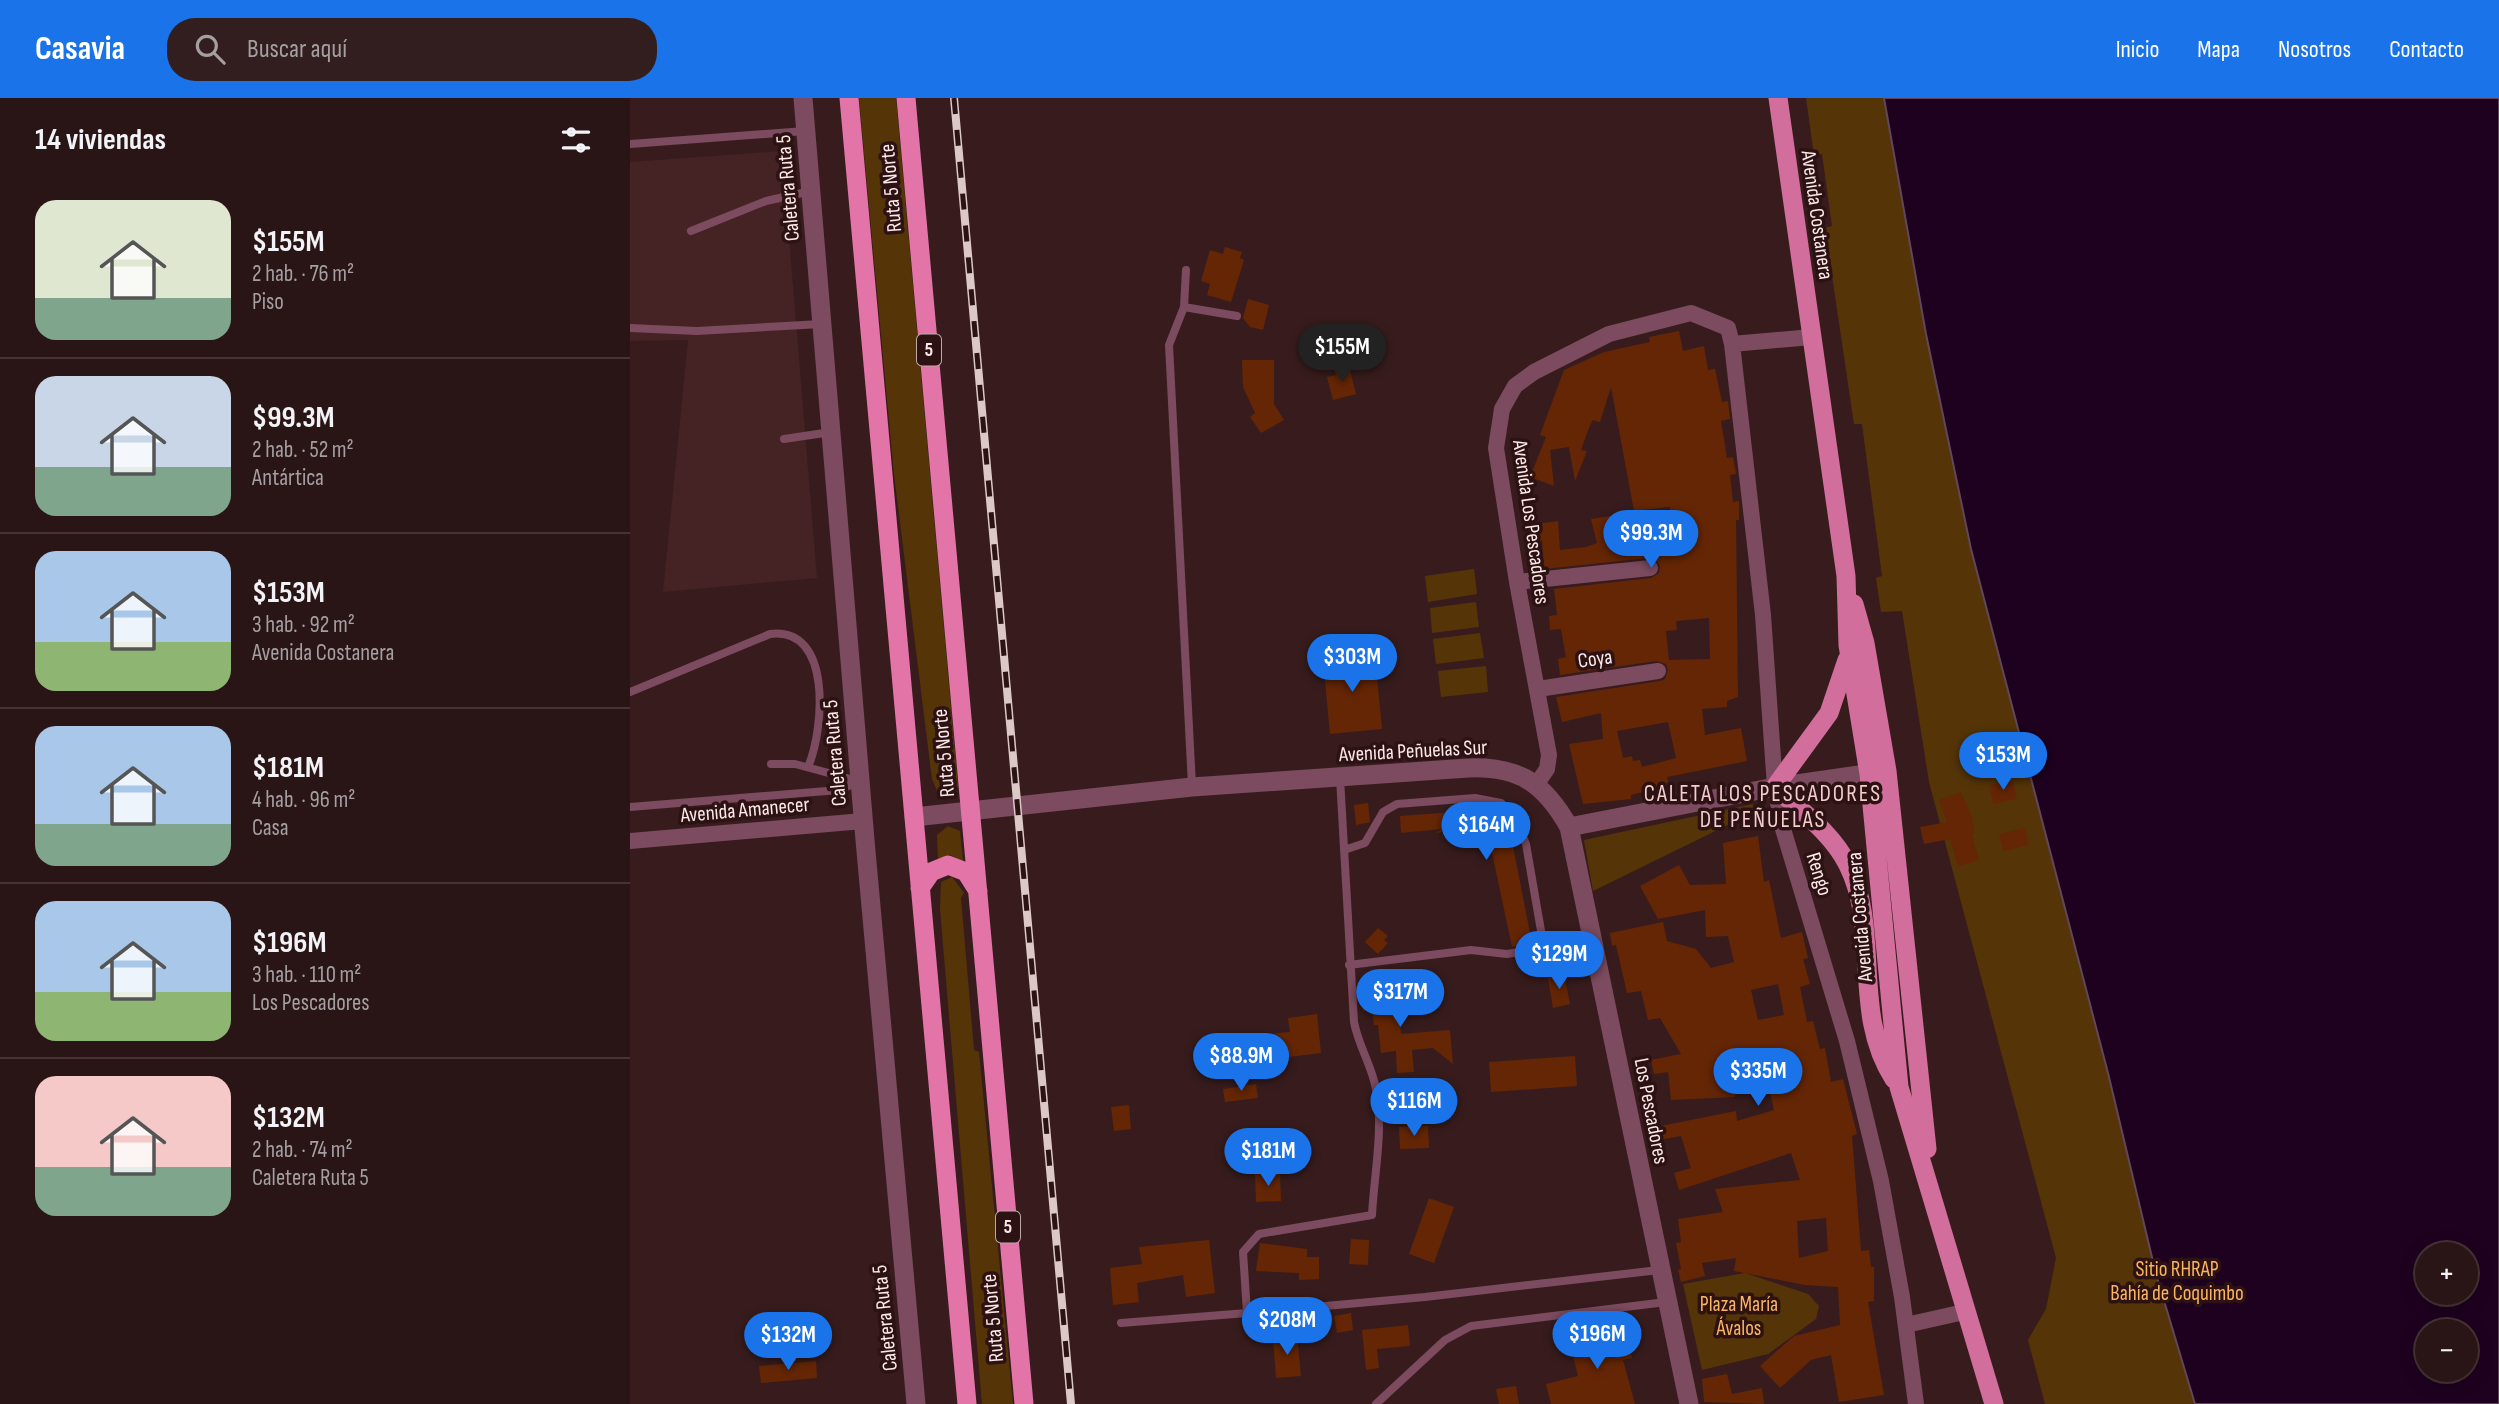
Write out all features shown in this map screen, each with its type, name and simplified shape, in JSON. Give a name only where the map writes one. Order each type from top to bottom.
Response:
[{"type":"highway","name":"Ruta 5 Norte","points":[[849,98],[967,1404]]},
{"type":"highway","name":"Ruta 5 Norte","points":[[906,98],[1024,1404]]},
{"type":"highway","points":[[920,888],[931,872],[947,865],[966,872],[980,894]]},
{"type":"main road","name":"Avenida Costanera","points":[[1778,98],[1846,576],[1848,645],[1878,772],[1899,1087],[1964,1312],[1994,1404]]},
{"type":"main road","name":"Avenida Costanera","points":[[1846,576],[1865,643],[1878,772],[1935,1208]]},
{"type":"main road","points":[[1848,645],[1842,680],[1829,713],[1775,787],[1832,841],[1851,872],[1860,904],[1871,1018],[1883,1059],[1899,1087]]},
{"type":"street","name":"Caletera Ruta 5","points":[[803,98],[824,324],[863,821],[916,1404]]},
{"type":"street","name":"Avenida Los Pescadores","points":[[1536,785],[1547,769],[1549,755],[1517,582],[1496,448],[1502,409],[1515,387],[1550,363],[1609,334],[1691,313],[1728,328],[1732,344]]},
{"type":"street","points":[[1732,344],[1812,337]]},
{"type":"street","name":"Rengo","points":[[1732,344],[1763,615],[1775,787],[1783,829],[1847,1041],[1881,1181],[1906,1325],[1916,1404]]},
{"type":"street","points":[[1517,582],[1650,568]]},
{"type":"street","name":"Coya","points":[[1538,688],[1658,671]]},
{"type":"street","name":"Avenida Peñuelas Sur","points":[[914,817],[1192,787],[1486,767],[1513,772],[1536,785],[1556,804],[1569,827]]},
{"type":"street","points":[[1569,827],[1775,787],[1878,772]]},
{"type":"street","name":"Avenida Amanecer","points":[[630,841],[863,821]]},
{"type":"street","name":"Los Pescadores","points":[[1569,827],[1689,1404]]},
{"type":"street","points":[[1906,1325],[1964,1312]]},
{"type":"lane","points":[[630,144],[805,131]]},
{"type":"lane","points":[[691,231],[766,201],[811,191]]},
{"type":"lane","points":[[1186,270],[1184,307],[1169,345],[1192,787]]},
{"type":"lane","points":[[1184,307],[1237,316]]},
{"type":"lane","points":[[630,328],[697,331],[824,324]]},
{"type":"lane","points":[[784,439],[831,432]]},
{"type":"lane","points":[[630,692],[763,636],[777,633],[793,636],[805,644],[814,656],[819,724],[808,767]]},
{"type":"lane","points":[[771,764],[808,767],[834,777],[861,781]]},
{"type":"lane","points":[[1247,1313],[1243,1252],[1259,1234],[1371,1215],[1378,1104],[1374,1080],[1356,1033],[1349,965],[1340,778]]},
{"type":"lane","points":[[630,807],[839,790],[861,781]]},
{"type":"lane","points":[[1344,850],[1365,843],[1383,813],[1397,804],[1475,798],[1501,803],[1513,814],[1526,844],[1544,948],[1507,954],[1471,950],[1349,965]]},
{"type":"lane","points":[[1121,1323],[1425,1297],[1659,1270]]},
{"type":"lane","points":[[1376,1404],[1445,1340],[1471,1326],[1666,1302]]},
{"type":"shaded area","points":[[1884,98],[2499,98],[2499,1404],[2195,1404],[2156,1274],[2108,1073],[1971,549],[1926,334]]},
{"type":"shaded area","points":[[782,151],[817,578],[663,592],[688,340],[630,341],[630,162]]},
{"type":"green space","points":[[859,98],[896,98],[958,785],[956,793],[946,796],[938,793],[932,779],[894,474]]},
{"type":"green space","name":"Sitio RHRAP Bahía de Coquimbo","points":[[1806,98],[2034,98],[2337,1404],[2045,1404],[2028,1340],[2046,1309],[2056,1258],[1929,782],[1902,611],[1881,612],[1876,578],[1882,576],[1862,424],[1854,424],[1825,228],[1832,226],[1822,154],[1814,155]]},
{"type":"green space","points":[[1474,569],[1477,594],[1428,602],[1425,576]]},
{"type":"green space","points":[[1476,602],[1479,627],[1432,633],[1430,608]]},
{"type":"green space","points":[[1480,633],[1484,658],[1436,664],[1433,639]]},
{"type":"green space","points":[[1486,666],[1488,692],[1441,697],[1438,671]]},
{"type":"green space","points":[[1753,804],[1752,813],[1593,891],[1584,840]]},
{"type":"green space","points":[[948,826],[960,831],[963,861],[950,855],[938,859],[937,835]]},
{"type":"green space","points":[[952,877],[964,893],[961,898],[974,1050],[979,1052],[1013,1404],[982,1404],[940,909],[941,882]]},
{"type":"green space","name":"Plaza María Ávalos","points":[[1745,1273],[1808,1294],[1819,1306],[1816,1319],[1768,1354],[1702,1370],[1683,1284]]},
{"type":"building","points":[[1225,247],[1242,252],[1240,258],[1244,260],[1231,302],[1207,295],[1210,284],[1201,281],[1210,250],[1223,254]]},
{"type":"building","points":[[1248,299],[1269,305],[1263,330],[1250,327],[1243,318]]},
{"type":"building","points":[[1679,331],[1683,351],[1704,346],[1708,370],[1715,369],[1722,402],[1728,401],[1730,419],[1721,421],[1727,458],[1733,457],[1736,474],[1730,475],[1733,502],[1739,501],[1739,520],[1736,520],[1738,697],[1727,701],[1727,707],[1702,709],[1705,735],[1741,728],[1747,761],[1667,777],[1669,785],[1631,795],[1631,799],[1583,804],[1569,744],[1603,739],[1601,713],[1562,722],[1556,697],[1660,681],[1665,679],[1668,670],[1666,664],[1656,661],[1560,675],[1558,659],[1566,657],[1561,629],[1550,630],[1549,616],[1557,615],[1554,589],[1651,578],[1659,573],[1660,566],[1655,559],[1649,558],[1544,569],[1542,540],[1537,541],[1535,524],[1558,521],[1560,550],[1597,543],[1591,519],[1624,514],[1627,543],[1645,541],[1670,537],[1670,507],[1634,511],[1611,387],[1600,422],[1593,420],[1590,425],[1581,450],[1587,451],[1575,481],[1569,447],[1550,450],[1554,486],[1530,477],[1546,437],[1540,435],[1564,370],[1604,352],[1650,342],[1649,337]],"holes":[[[1709,618],[1710,659],[1669,660],[1666,631],[1677,630],[1676,621]],[[1668,722],[1676,758],[1642,767],[1640,760],[1633,761],[1632,756],[1623,758],[1617,731]]]},
{"type":"building","points":[[1242,360],[1274,360],[1274,404],[1284,420],[1261,433],[1250,417],[1255,413],[1243,387]]},
{"type":"building","points":[[1349,366],[1356,394],[1333,400],[1327,377],[1336,375],[1334,370]]},
{"type":"building","points":[[1375,655],[1382,729],[1330,734],[1323,660]]},
{"type":"building","points":[[2013,781],[2017,799],[1993,804],[1989,785]]},
{"type":"building","points":[[1961,792],[1972,817],[1975,834],[1972,834],[1979,860],[1958,867],[1950,839],[1924,844],[1920,827],[1947,822],[1939,800]]},
{"type":"building","points":[[1368,803],[1370,822],[1356,825],[1354,805]]},
{"type":"building","points":[[1486,807],[1500,833],[1510,831],[1532,943],[1512,947],[1487,829],[1480,833],[1477,828],[1436,833],[1442,829],[1401,833],[1400,816],[1455,812],[1457,821]]},
{"type":"building","points":[[2025,828],[2029,845],[2003,851],[1999,834]]},
{"type":"building","points":[[1758,836],[1764,882],[1769,880],[1781,938],[1802,932],[1808,958],[1803,959],[1810,984],[1800,987],[1807,1022],[1813,1021],[1820,1049],[1825,1048],[1831,1082],[1843,1079],[1857,1134],[1852,1136],[1861,1251],[1869,1250],[1871,1267],[1874,1267],[1874,1301],[1868,1302],[1884,1395],[1839,1402],[1831,1355],[1811,1360],[1780,1388],[1760,1366],[1794,1336],[1840,1325],[1838,1287],[1805,1285],[1734,1271],[1736,1258],[1702,1263],[1705,1276],[1681,1282],[1676,1243],[1681,1242],[1678,1219],[1723,1212],[1715,1189],[1800,1180],[1791,1153],[1679,1190],[1674,1173],[1691,1168],[1681,1136],[1653,1141],[1651,1128],[1736,1111],[1737,1121],[1774,1110],[1768,1083],[1764,1084],[1763,1081],[1735,1084],[1735,1097],[1671,1100],[1668,1072],[1654,1074],[1651,1060],[1681,1054],[1660,1018],[1648,1020],[1641,991],[1627,993],[1616,945],[1612,946],[1610,933],[1663,922],[1667,941],[1696,949],[1711,968],[1734,962],[1728,936],[1706,937],[1705,910],[1658,919],[1640,886],[1679,865],[1690,885],[1726,884],[1723,843]],"holes":[[[1778,984],[1784,1015],[1758,1020],[1751,990]],[[1826,1218],[1828,1251],[1799,1258],[1797,1221]]]},
{"type":"building","points":[[1378,928],[1388,936],[1384,940],[1388,943],[1378,954],[1365,942]]},
{"type":"building","points":[[1379,974],[1382,997],[1397,996],[1401,1034],[1450,1030],[1453,1064],[1433,1048],[1412,1050],[1414,1072],[1397,1073],[1396,1051],[1381,1053],[1378,1025],[1374,1025],[1372,1009],[1363,1011],[1361,997],[1367,996],[1365,976]]},
{"type":"building","points":[[1564,974],[1570,1004],[1553,1008],[1548,978]]},
{"type":"building","points":[[1317,1014],[1321,1053],[1264,1060],[1261,1035],[1290,1032],[1288,1018]]},
{"type":"building","points":[[1575,1056],[1577,1086],[1491,1092],[1489,1062]]},
{"type":"building","points":[[1256,1084],[1258,1098],[1225,1102],[1223,1089]]},
{"type":"building","points":[[1129,1105],[1131,1129],[1114,1131],[1111,1107]]},
{"type":"building","points":[[1428,1126],[1429,1148],[1400,1149],[1399,1127]]},
{"type":"building","points":[[1255,1131],[1283,1132],[1283,1146],[1256,1146]]},
{"type":"building","points":[[1280,1173],[1281,1201],[1256,1202],[1255,1174]]},
{"type":"building","points":[[1429,1198],[1454,1207],[1434,1263],[1409,1254]]},
{"type":"building","points":[[1351,1239],[1369,1240],[1368,1265],[1349,1264]]},
{"type":"building","points":[[1209,1240],[1215,1293],[1186,1297],[1183,1275],[1137,1283],[1139,1302],[1113,1305],[1110,1268],[1142,1264],[1139,1247]]},
{"type":"building","points":[[1260,1243],[1307,1249],[1307,1257],[1319,1257],[1319,1279],[1299,1280],[1299,1273],[1256,1271]]},
{"type":"building","points":[[1351,1313],[1353,1330],[1337,1333],[1334,1316]]},
{"type":"building","points":[[1408,1325],[1410,1346],[1377,1349],[1379,1368],[1366,1370],[1362,1330]]},
{"type":"building","points":[[1624,1326],[1632,1358],[1623,1360],[1635,1404],[1551,1404],[1546,1384],[1578,1376],[1569,1340]]},
{"type":"building","points":[[1297,1335],[1301,1376],[1276,1378],[1273,1337]]},
{"type":"building","points":[[816,1361],[817,1378],[761,1383],[759,1366]]},
{"type":"building","points":[[1727,1374],[1732,1394],[1762,1388],[1764,1404],[1704,1402],[1702,1379]]},
{"type":"building","points":[[1516,1386],[1519,1404],[1499,1404],[1496,1389]]},
{"type":"railway","points":[[954,98],[1071,1404]]},
{"type":"district","name":"CALETA LOS PESCADORES DE PEÑUELAS","points":[[1763,807]]}]
